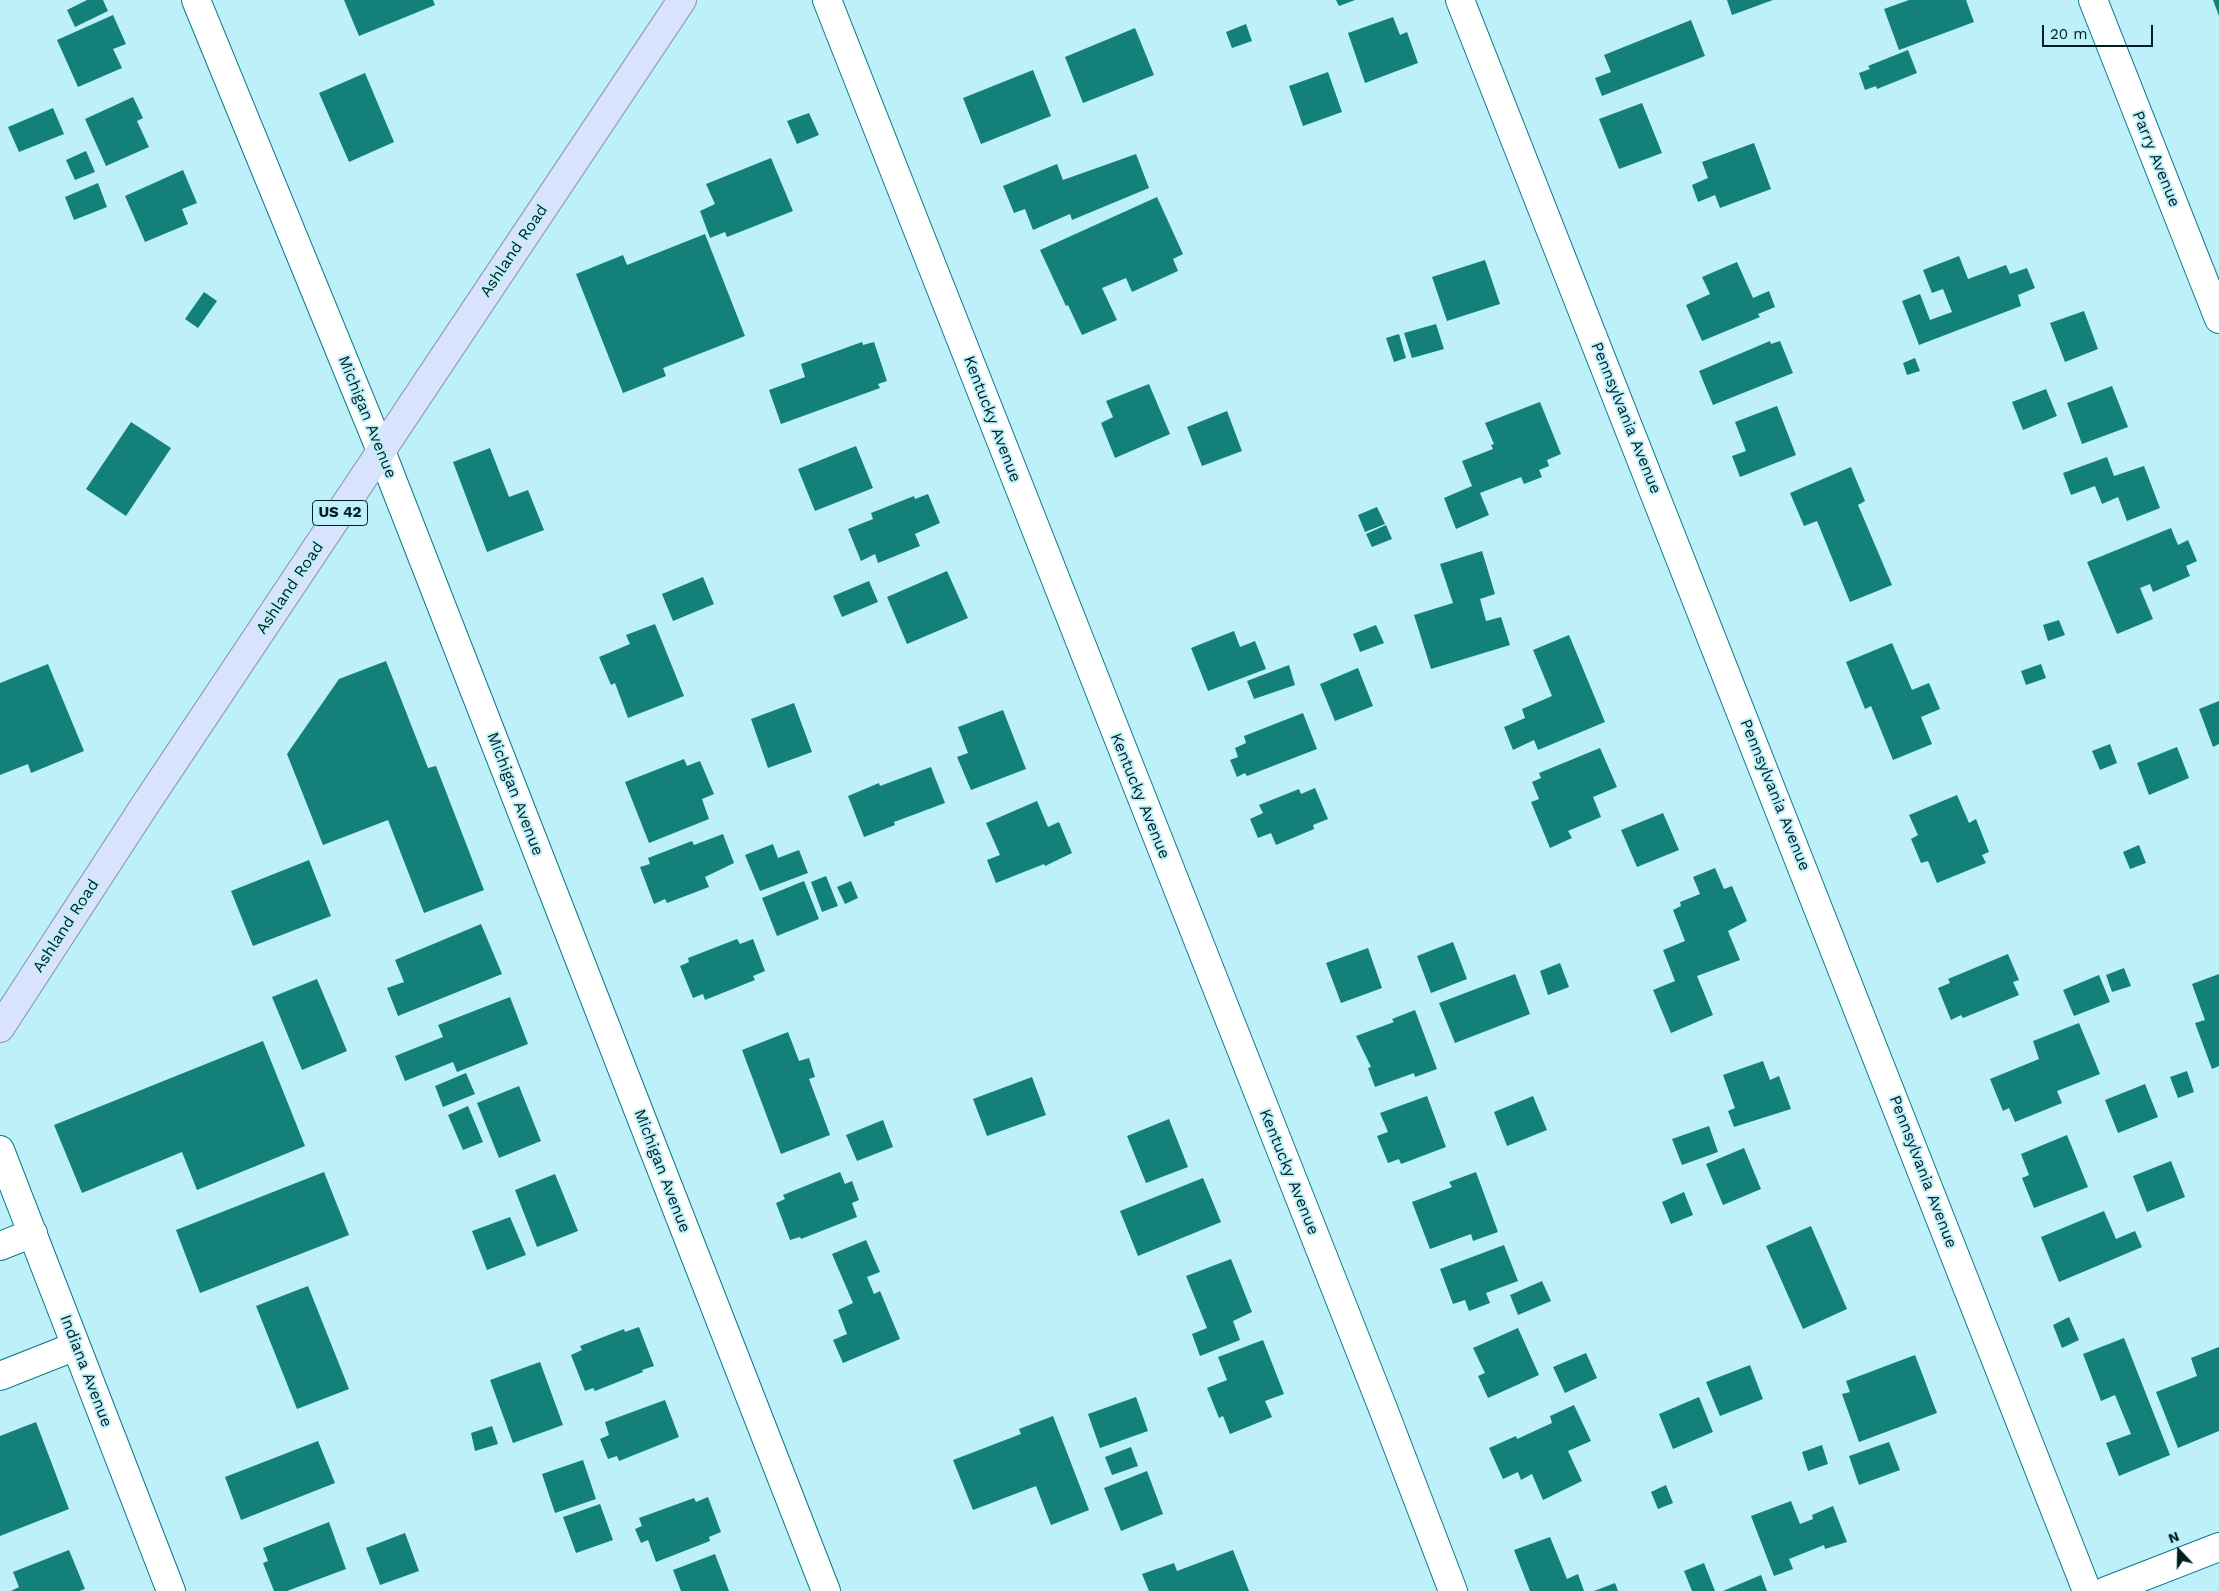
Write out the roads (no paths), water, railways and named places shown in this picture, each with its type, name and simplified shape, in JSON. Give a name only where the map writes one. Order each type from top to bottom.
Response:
[{"type":"main road","name":"Ashland Road","points":[[0,1028],[147,802],[682,0]]},
{"type":"street","name":"Michigan Avenue","points":[[196,0],[381,451],[826,1591]]},
{"type":"street","name":"Kentucky Avenue","points":[[827,0],[1382,1406],[1453,1591]]},
{"type":"street","name":"Pennsylvania Avenue","points":[[1460,0],[2087,1591]]},
{"type":"street","name":"Parry Avenue","points":[[2093,0],[2219,319]]},
{"type":"street","name":"Indiana Avenue","points":[[0,1150],[171,1591]]},
{"type":"street","points":[[0,1246],[32,1233]]},
{"type":"street","points":[[0,1376],[76,1346]]},
{"type":"street","points":[[2106,1591],[2219,1547]]}]
